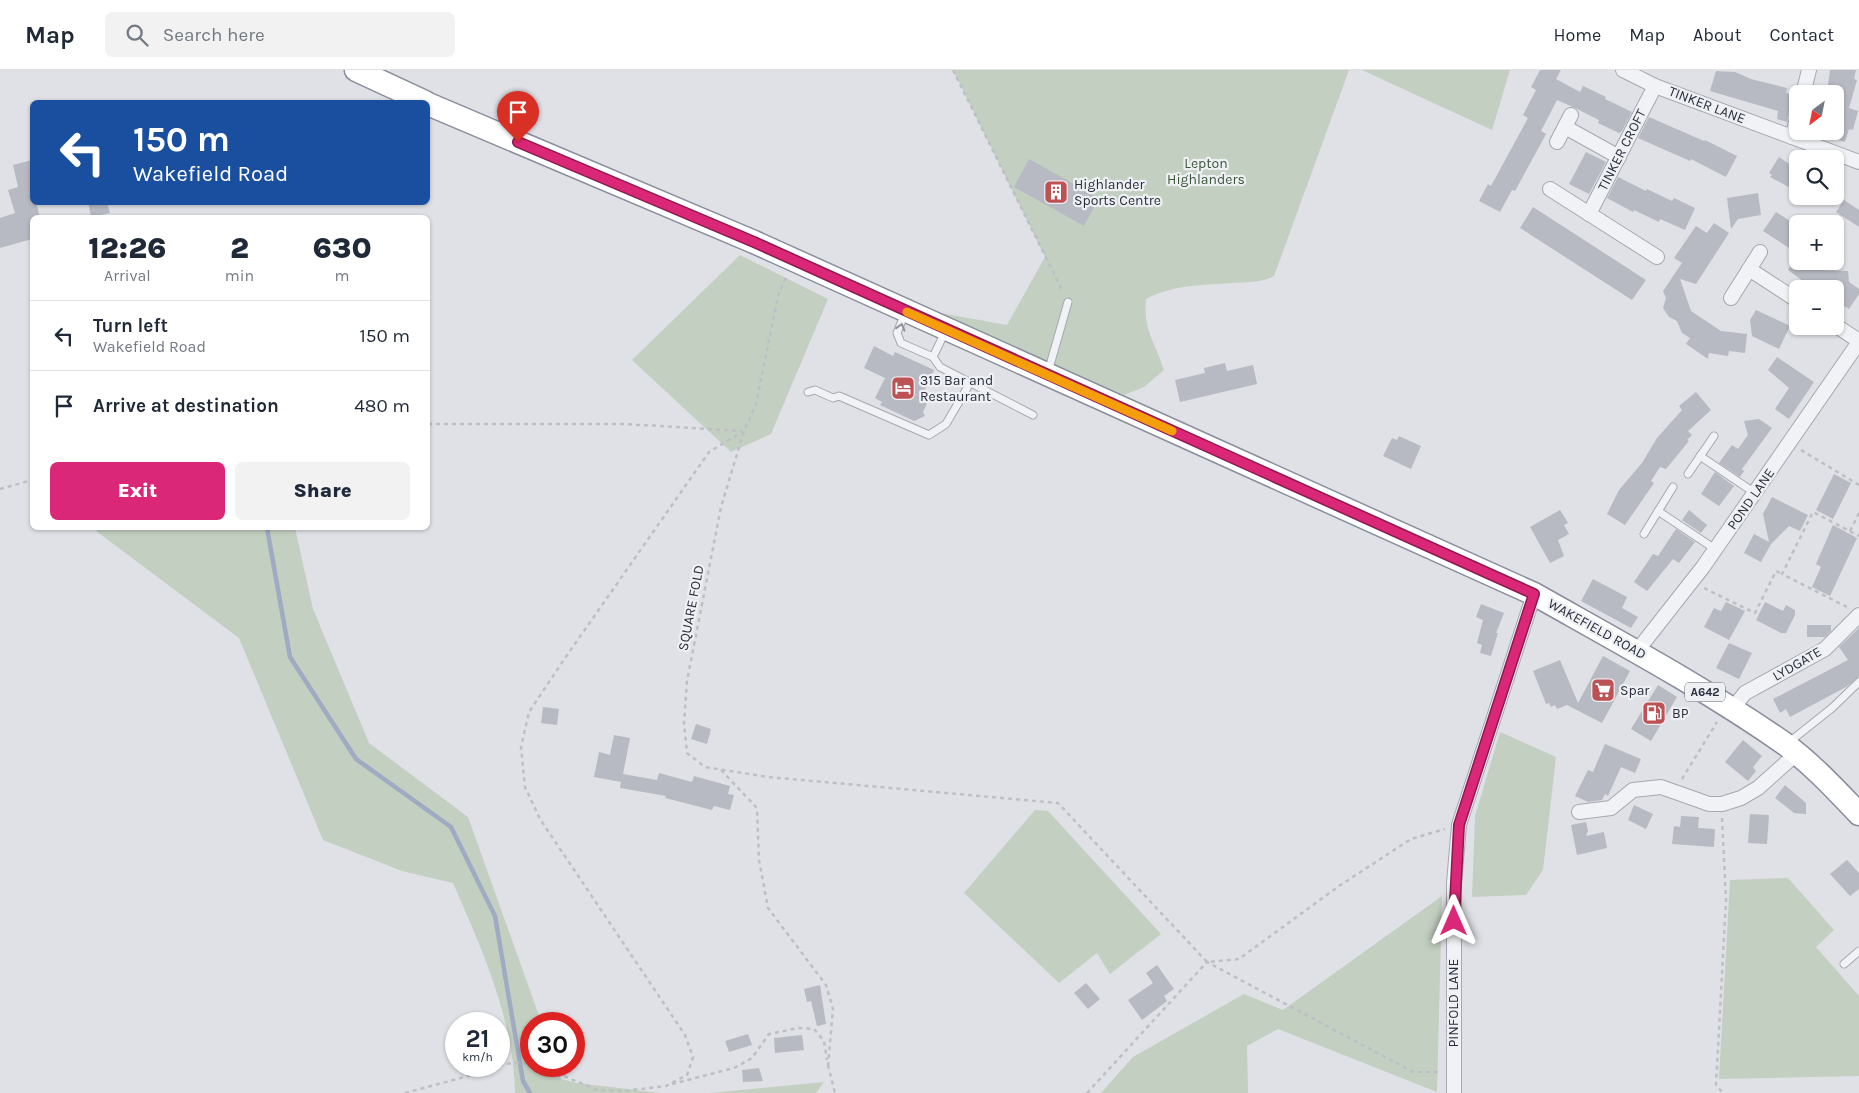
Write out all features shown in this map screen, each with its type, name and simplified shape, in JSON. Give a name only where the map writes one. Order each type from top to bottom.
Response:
[{"type":"highway","name":"WAKEFIELD ROAD","points":[[356,70],[420,100]]},
{"type":"highway","name":"WAKEFIELD ROAD","points":[[430,105],[796,261],[1534,594],[1637,651],[1730,707],[1791,750],[1826,780],[1859,814]]},
{"type":"street","name":"TINKER LANE","points":[[1623,70],[1654,86],[1789,136]]},
{"type":"street","points":[[1805,85],[1808,70]]},
{"type":"street","name":"TINKER CROFT","points":[[1589,214],[1654,86]]},
{"type":"street","points":[[1557,142],[1568,121],[1619,157]]},
{"type":"street","name":"TINKER LANE","points":[[1800,140],[1859,162]]},
{"type":"street","points":[[1550,189],[1656,257]]},
{"type":"street","points":[[1731,298],[1760,252]]},
{"type":"street","points":[[1749,269],[1789,295]]},
{"type":"street","points":[[1844,331],[1859,342]]},
{"type":"street","name":"POND LANE","points":[[1637,651],[1715,549],[1859,342]]},
{"type":"street","name":"PINFOLD LANE","points":[[1454,1093],[1454,883],[1459,825],[1534,594]]},
{"type":"street","name":"LYDGATE","points":[[1730,707],[1745,693],[1825,649],[1855,612]]},
{"type":"street","points":[[1579,812],[1611,808],[1633,790],[1661,787],[1709,804],[1722,804],[1741,798],[1758,788],[1791,750]]},
{"type":"lane","points":[[1048,375],[1068,302]]},
{"type":"lane","points":[[906,311],[897,333],[902,343],[933,357],[940,367],[1033,415]]},
{"type":"lane","points":[[933,357],[946,329]]},
{"type":"lane","points":[[808,392],[815,390],[834,398],[839,396],[929,435],[946,424],[970,383]]},
{"type":"lane","points":[[1688,474],[1714,436]]},
{"type":"lane","points":[[1700,456],[1755,493]]},
{"type":"lane","points":[[1644,534],[1673,487]]},
{"type":"lane","points":[[1658,511],[1715,549]]},
{"type":"lane","points":[[1791,750],[1859,682]]},
{"type":"lane","points":[[1844,964],[1859,951]]},
{"type":"path","points":[[953,70],[1068,302]]},
{"type":"path","name":"SQUARE FOLD","points":[[796,261],[779,292],[756,404],[744,431],[721,507],[687,682],[684,723],[687,753],[705,767],[768,777],[1058,803],[1207,962],[1413,1072],[1453,1072]]},
{"type":"path","points":[[430,424],[624,424],[744,431]]},
{"type":"path","points":[[666,1086],[687,1075],[693,1057],[685,1035],[540,819],[525,787],[521,747],[529,712],[709,452],[744,431]]},
{"type":"path","points":[[1789,444],[1834,468],[1859,485]]},
{"type":"path","points":[[0,488],[30,480]]},
{"type":"path","points":[[1782,574],[1813,512],[1859,536]]},
{"type":"path","points":[[1850,531],[1859,513]]},
{"type":"path","points":[[1691,582],[1755,613],[1776,571],[1855,612]]},
{"type":"path","points":[[1689,785],[1681,781],[1730,707]]},
{"type":"path","points":[[720,769],[757,808],[759,860],[768,908],[826,984],[833,1010],[828,1066]]},
{"type":"path","points":[[1722,804],[1726,900],[1716,1085],[1723,1093]]},
{"type":"path","points":[[1088,1093],[1207,962],[1239,959],[1339,886],[1411,839],[1459,825]]},
{"type":"path","points":[[566,1077],[597,1090],[623,1091],[666,1086],[734,1068],[752,1058],[769,1034],[798,1028],[814,1029],[824,1041],[834,1093]]},
{"type":"path","points":[[405,1093],[465,1077]]},
{"type":"green space","name":"Lepton Highlanders","points":[[953,70],[1349,70],[1274,276],[1253,282],[1177,288],[1146,299],[1146,320],[1150,336],[1164,370],[1144,387],[1124,395],[940,313],[1007,325],[1045,257]]},
{"type":"green space","points":[[1362,70],[1510,70],[1492,130]]},
{"type":"green space","points":[[740,255],[828,299],[771,434],[731,452],[632,360]]},
{"type":"green space","points":[[295,530],[313,609],[369,743],[468,817],[538,1012],[520,1012],[520,1077],[560,1077],[561,1079],[577,1083],[661,1093],[515,1093],[510,1046],[510,1012],[503,1012],[475,933],[453,883],[402,871],[323,840],[239,638],[96,531]]},
{"type":"green space","points":[[1500,732],[1556,757],[1543,870],[1526,895],[1472,897],[1475,816]]},
{"type":"green space","points":[[1035,810],[1048,811],[1161,934],[1110,974],[1097,953],[1059,983],[964,893]]},
{"type":"green space","points":[[1788,878],[1834,930],[1816,947],[1859,996],[1859,1076],[1719,1079],[1730,880]]},
{"type":"green space","points":[[1442,896],[1437,1092],[1278,1029],[1247,1046],[1248,1093],[1101,1093],[1133,1057],[1244,994],[1283,1010]]},
{"type":"green space","points":[[824,1082],[816,1093],[710,1093]]},
{"type":"building","points":[[1540,70],[1561,70],[1556,79],[1580,92],[1583,86],[1632,112],[1619,133],[1598,123],[1599,120],[1557,100],[1541,131],[1546,134],[1515,191],[1512,190],[1500,212],[1479,201],[1488,184],[1491,186],[1528,118],[1523,115],[1536,90],[1531,87]]},
{"type":"building","points":[[1830,70],[1856,70],[1854,79],[1857,80],[1849,108],[1858,111],[1853,130],[1849,129],[1845,142],[1838,140],[1844,140],[1844,85],[1828,85]]},
{"type":"building","points":[[1716,71],[1735,72],[1751,79],[1787,88],[1786,93],[1789,94],[1789,114],[1787,122],[1777,119],[1778,111],[1710,91]]},
{"type":"building","points":[[1649,117],[1705,140],[1737,156],[1726,177],[1691,159],[1690,161],[1638,138]]},
{"type":"building","points":[[1586,152],[1606,162],[1589,194],[1569,184]]},
{"type":"building","points":[[1779,157],[1789,164],[1789,187],[1770,177],[1772,175],[1769,173]]},
{"type":"building","name":"Highlander Sports Centre","points":[[1029,159],[1099,198],[1084,226],[1014,187]]},
{"type":"building","points":[[30,161],[30,205],[37,205],[39,215],[30,215],[30,240],[0,248],[0,218],[15,213],[8,190],[18,187],[13,165]]},
{"type":"building","points":[[1618,177],[1646,191],[1647,189],[1672,201],[1674,198],[1695,208],[1685,230],[1660,219],[1659,222],[1634,210],[1633,212],[1607,198]]},
{"type":"building","points":[[1758,193],[1761,215],[1738,219],[1731,229],[1727,198]]},
{"type":"building","points":[[1844,200],[1859,210],[1859,227],[1844,217],[1844,215],[1836,212],[1841,205],[1844,205]]},
{"type":"building","points":[[89,205],[108,205],[110,213],[91,215]]},
{"type":"building","points":[[1533,207],[1646,280],[1632,300],[1520,228]]},
{"type":"building","points":[[1776,212],[1789,220],[1789,248],[1763,231]]},
{"type":"building","points":[[1714,223],[1729,233],[1696,284],[1680,279],[1691,311],[1721,331],[1747,334],[1745,353],[1729,351],[1728,356],[1709,353],[1708,359],[1686,344],[1690,338],[1682,333],[1677,321],[1669,317],[1663,308],[1666,298],[1663,291],[1682,263],[1674,258],[1696,226],[1707,233]]},
{"type":"building","points":[[1789,268],[1848,271],[1849,282],[1859,289],[1859,294],[1849,309],[1844,306],[1844,280],[1802,280],[1788,270]]},
{"type":"building","points":[[1756,310],[1789,326],[1779,349],[1752,336],[1750,320]]},
{"type":"building","name":"315 Bar and Restaurant","points":[[874,346],[893,356],[895,352],[934,370],[920,400],[927,403],[923,412],[925,416],[914,421],[880,405],[882,402],[875,398],[885,378],[864,368]]},
{"type":"building","points":[[1777,357],[1814,382],[1789,419],[1775,409],[1789,388],[1768,370]]},
{"type":"building","points":[[1225,363],[1227,371],[1253,365],[1257,384],[1180,402],[1175,380],[1205,373],[1204,368]]},
{"type":"building","points":[[1696,392],[1711,410],[1688,431],[1692,435],[1687,440],[1689,441],[1666,469],[1660,467],[1651,481],[1654,483],[1625,525],[1607,514],[1619,490],[1642,463],[1657,438],[1682,410],[1679,406]]},
{"type":"building","points":[[1759,419],[1772,428],[1742,469],[1744,471],[1740,477],[1719,463],[1732,445],[1738,449],[1748,435],[1744,421]]},
{"type":"building","points":[[1399,436],[1421,446],[1411,469],[1383,456],[1392,438],[1397,440]]},
{"type":"building","points":[[1715,472],[1734,486],[1719,506],[1701,494]]},
{"type":"building","points":[[1834,474],[1851,483],[1833,519],[1816,510]]},
{"type":"building","points":[[1772,497],[1808,515],[1800,531],[1789,526],[1771,544],[1761,562],[1744,553],[1754,534],[1769,542],[1763,514]]},
{"type":"building","points":[[1560,510],[1568,523],[1564,525],[1569,534],[1558,540],[1564,556],[1550,563],[1530,527]]},
{"type":"building","points":[[1689,510],[1707,525],[1701,533],[1682,520]]},
{"type":"building","points":[[1833,525],[1857,538],[1830,596],[1812,587],[1821,567],[1816,564]]},
{"type":"building","points":[[1676,529],[1695,542],[1679,563],[1673,559],[1647,591],[1634,582],[1653,554],[1658,556]]},
{"type":"building","points":[[1593,579],[1627,597],[1622,608],[1638,617],[1631,628],[1581,601]]},
{"type":"building","points":[[1726,602],[1745,611],[1729,640],[1704,627],[1714,608],[1721,611]]},
{"type":"building","points":[[1765,602],[1783,611],[1786,605],[1795,610],[1795,615],[1786,633],[1781,633],[1756,620]]},
{"type":"building","points":[[1481,604],[1504,613],[1496,633],[1498,633],[1491,656],[1480,653],[1482,645],[1477,643],[1483,620],[1476,617]]},
{"type":"building","points":[[1807,625],[1831,625],[1831,631],[1825,637],[1807,637]]},
{"type":"building","points":[[1859,628],[1859,677],[1846,687],[1790,717],[1786,709],[1780,713],[1773,699],[1848,660],[1839,647]]},
{"type":"building","points":[[1729,643],[1752,653],[1739,679],[1716,668]]},
{"type":"building","points":[[1603,656],[1630,671],[1602,723],[1567,705],[1557,709],[1555,705],[1551,707],[1549,703],[1546,704],[1533,671],[1560,660],[1578,703]]},
{"type":"building","name":"BP","points":[[1658,685],[1677,697],[1651,741],[1631,729]]},
{"type":"building","points":[[543,707],[559,709],[557,725],[541,723]]},
{"type":"building","points":[[696,724],[711,729],[707,744],[691,739]]},
{"type":"building","points":[[614,735],[630,738],[623,774],[657,780],[659,773],[692,782],[694,776],[730,786],[728,794],[734,795],[730,810],[714,806],[712,810],[665,798],[666,796],[620,788],[621,782],[594,777],[599,752],[610,755]]},
{"type":"building","points":[[1743,740],[1762,756],[1753,767],[1756,771],[1748,781],[1725,762]]},
{"type":"building","points":[[1605,744],[1641,759],[1635,773],[1621,767],[1608,796],[1605,794],[1602,800],[1588,802],[1575,796],[1588,770],[1593,772]]},
{"type":"building","points":[[1785,785],[1806,803],[1806,814],[1794,813],[1775,798]]},
{"type":"building","points":[[1634,805],[1653,814],[1646,829],[1628,820]]},
{"type":"building","points":[[1750,814],[1769,815],[1767,844],[1748,843]]},
{"type":"building","points":[[1681,816],[1699,817],[1698,828],[1715,829],[1714,847],[1672,844],[1674,826],[1680,827]]},
{"type":"building","points":[[1586,822],[1588,831],[1586,836],[1604,832],[1607,848],[1577,855],[1571,825]]},
{"type":"building","points":[[1847,860],[1859,873],[1859,889],[1850,896],[1830,874]]},
{"type":"building","points":[[1157,965],[1174,989],[1164,996],[1167,1001],[1142,1020],[1128,1000],[1153,983],[1146,973]]},
{"type":"building","points":[[1086,983],[1100,999],[1088,1009],[1074,993]]},
{"type":"building","points":[[820,985],[826,1024],[817,1026],[811,1001],[807,1002],[804,989]]},
{"type":"building","points":[[748,1034],[752,1045],[729,1052],[725,1041]]},
{"type":"building","points":[[802,1035],[804,1050],[775,1053],[774,1038]]},
{"type":"building","points":[[759,1068],[763,1081],[743,1082],[742,1070]]},
{"type":"waterway","points":[[267,530],[290,657],[356,759],[451,827],[495,916],[523,1081],[530,1093]]},
{"type":"slow traffic","points":[[907,312],[1172,431]]},
{"type":"place","name":"Highlander Sports Centre","points":[[1056,192]]},
{"type":"place","name":"315 Bar and Restaurant","points":[[903,388]]},
{"type":"place","name":"Spar","points":[[1603,690]]},
{"type":"place","name":"BP","points":[[1654,713]]},
{"type":"route","points":[[518,142],[754,242],[1435,551],[1534,594],[1459,825],[1454,883],[1454,921]]}]
